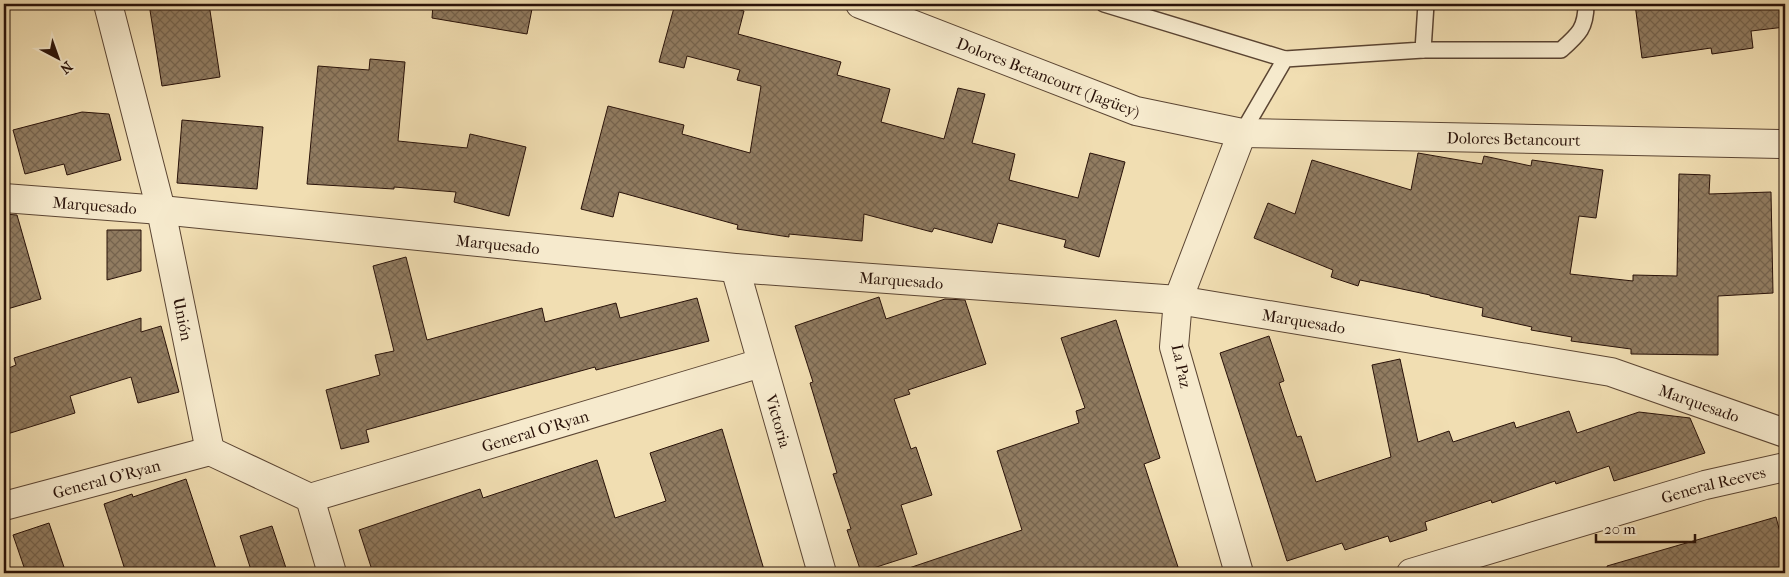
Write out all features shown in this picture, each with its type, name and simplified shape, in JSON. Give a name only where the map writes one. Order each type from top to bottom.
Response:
[{"type":"street","name":"Unión","points":[[108,4],[161,210],[210,451]]},
{"type":"street","name":"Dolores Betancourt (Jagüey)","points":[[860,4],[1136,111],[1242,133]]},
{"type":"street","name":"Dolores Betancourt","points":[[1242,133],[1785,144]]},
{"type":"street","name":"La Paz","points":[[1239,573],[1174,347],[1178,300],[1242,133]]},
{"type":"street","name":"Marquesado","points":[[4,198],[161,210],[735,268],[1178,300],[1611,372],[1785,433]]},
{"type":"street","name":"Victoria","points":[[735,268],[760,363],[822,573]]},
{"type":"street","name":"General O'Ryan","points":[[310,498],[760,363]]},
{"type":"street","points":[[210,451],[310,498],[332,573]]},
{"type":"street","name":"General O'Ryan","points":[[4,506],[210,451]]},
{"type":"street","name":"General Reeves","points":[[1411,573],[1704,485],[1785,467]]},
{"type":"lane","points":[[1104,4],[1285,59],[1423,50],[1561,50],[1574,38],[1586,21],[1586,4]]},
{"type":"lane","points":[[1423,50],[1426,4]]},
{"type":"lane","points":[[1242,133],[1285,59]]},
{"type":"building","points":[[149,4],[209,4],[220,77],[162,86]]},
{"type":"building","points":[[433,4],[533,4],[527,34],[432,18]]},
{"type":"building","points":[[675,4],[717,4],[744,11],[738,34],[841,62],[837,75],[890,89],[881,122],[944,139],[958,88],[985,94],[972,143],[1015,154],[1009,180],[1078,198],[1090,153],[1125,162],[1099,257],[1064,247],[1066,240],[998,223],[992,243],[934,228],[932,232],[864,214],[862,241],[789,234],[789,237],[737,229],[738,225],[619,192],[613,217],[581,209],[608,106],[684,125],[682,134],[750,153],[761,86],[737,80],[740,70],[687,56],[684,68],[659,62]]},
{"type":"building","points":[[1635,4],[1785,4],[1785,27],[1751,31],[1753,48],[1712,54],[1711,48],[1642,58]]},
{"type":"building","points":[[370,59],[405,62],[398,141],[467,148],[470,134],[526,147],[509,216],[454,202],[456,192],[394,187],[394,189],[307,184],[318,66],[369,70]]},
{"type":"building","points":[[82,112],[109,114],[121,160],[67,175],[64,164],[25,174],[13,130]]},
{"type":"building","points":[[182,120],[263,127],[257,189],[177,183]]},
{"type":"building","points":[[1418,153],[1482,164],[1484,156],[1531,166],[1532,160],[1603,170],[1596,218],[1579,216],[1570,274],[1633,281],[1633,275],[1677,276],[1679,174],[1710,175],[1709,194],[1771,192],[1773,293],[1718,296],[1718,355],[1631,354],[1631,349],[1571,341],[1572,337],[1531,330],[1532,327],[1482,316],[1483,308],[1360,280],[1358,286],[1331,277],[1333,270],[1254,238],[1268,203],[1295,214],[1312,160],[1411,190]]},
{"type":"building","points":[[4,214],[17,215],[41,299],[4,310]]},
{"type":"building","points":[[107,230],[141,230],[141,271],[107,280]]},
{"type":"building","points":[[406,257],[427,340],[542,308],[545,322],[616,303],[620,318],[697,298],[709,341],[596,370],[595,367],[366,430],[369,442],[341,449],[326,390],[380,375],[375,355],[394,351],[373,266]]},
{"type":"building","points":[[879,297],[886,319],[945,299],[965,300],[986,364],[908,390],[910,394],[894,399],[911,449],[916,447],[932,495],[901,505],[917,554],[861,572],[847,530],[851,529],[833,474],[837,473],[810,383],[813,382],[795,326]]},
{"type":"building","points":[[141,318],[141,332],[161,326],[179,392],[138,403],[131,377],[70,396],[75,413],[4,435],[4,370],[16,365],[14,358]]},
{"type":"building","points":[[1116,320],[1160,458],[1144,464],[1180,573],[910,573],[909,568],[1022,530],[997,451],[1079,423],[1076,411],[1085,408],[1061,338]]},
{"type":"building","points":[[1269,336],[1284,381],[1279,383],[1297,437],[1301,436],[1316,482],[1391,457],[1372,365],[1400,359],[1418,442],[1449,431],[1453,442],[1514,422],[1516,428],[1569,411],[1577,433],[1639,412],[1690,418],[1705,453],[1614,481],[1609,466],[1556,484],[1555,481],[1492,503],[1491,500],[1425,522],[1427,530],[1390,542],[1388,536],[1345,550],[1342,543],[1287,561],[1220,353]]},
{"type":"building","points":[[722,429],[765,573],[373,573],[359,530],[480,489],[483,498],[597,460],[615,518],[666,501],[650,453]]},
{"type":"building","points":[[186,479],[216,569],[201,573],[126,573],[104,504],[132,494],[133,497]]},
{"type":"building","points":[[1776,517],[1785,551],[1785,573],[1608,573],[1607,566]]},
{"type":"building","points":[[49,523],[66,573],[26,573],[13,535]]},
{"type":"building","points":[[272,526],[286,568],[272,573],[252,573],[240,536]]}]
